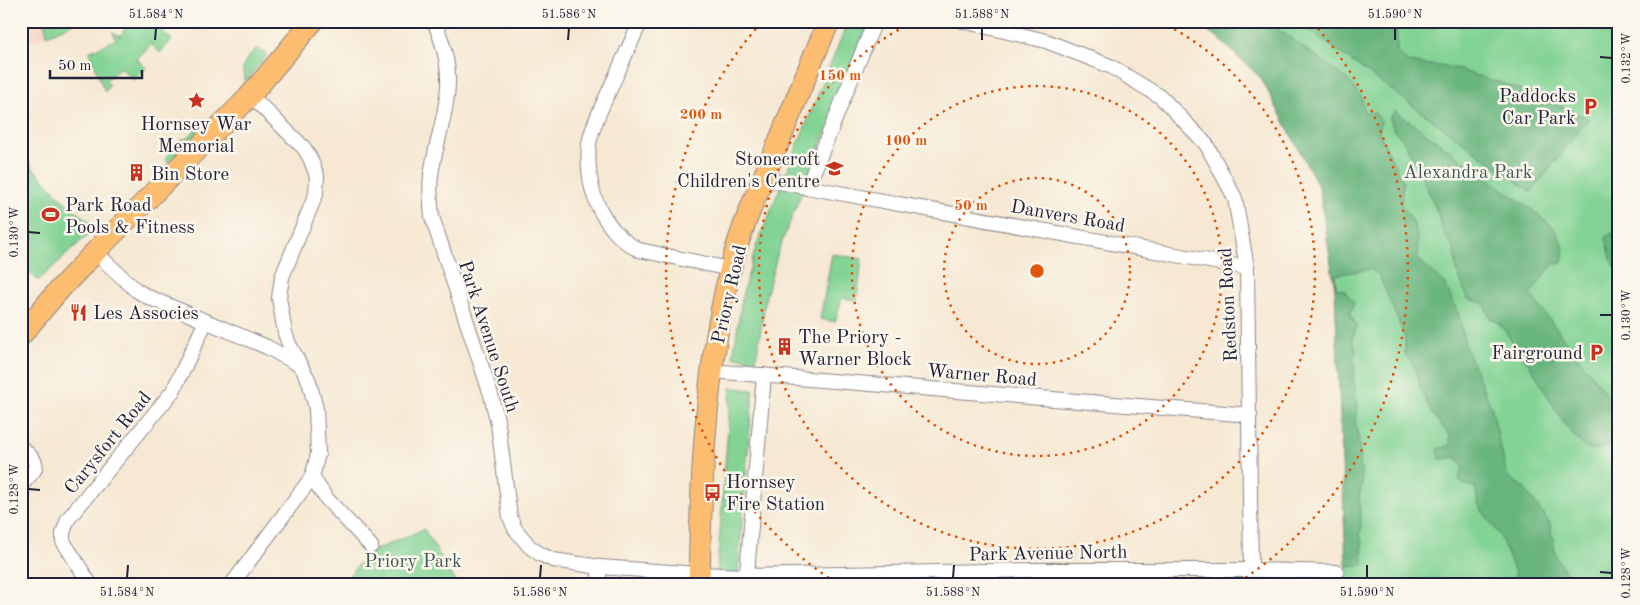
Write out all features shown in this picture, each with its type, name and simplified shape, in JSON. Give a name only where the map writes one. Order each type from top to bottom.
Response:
[{"type":"main road","points":[[21,335],[58,291],[95,252],[250,95],[313,21]]},
{"type":"main road","name":"Priory Road","points":[[699,579],[704,454],[711,371],[730,269],[763,179],[829,21]]},
{"type":"street","name":"Park Avenue South","points":[[434,21],[445,50],[448,84],[431,175],[432,217],[491,395],[498,424],[510,517],[515,529],[522,539],[540,554],[554,560],[699,579]]},
{"type":"street","points":[[641,21],[595,125],[590,144],[590,178],[597,204],[612,229],[628,244],[640,250],[730,269]]},
{"type":"street","points":[[807,188],[876,21]]},
{"type":"street","name":"Redston Road","points":[[963,21],[1046,41],[1110,66],[1161,97],[1206,144],[1235,198],[1248,268],[1252,570]]},
{"type":"street","points":[[232,584],[312,477],[318,454],[316,409],[309,380],[298,364],[285,333],[279,298],[282,277],[316,194],[317,176],[304,148],[250,95]]},
{"type":"street","name":"Danvers Road","points":[[763,179],[1248,268]]},
{"type":"street","points":[[95,252],[136,290],[148,297],[266,347],[298,364]]},
{"type":"street","name":"Carysfort Road","points":[[90,584],[63,542],[63,533],[68,519],[172,391],[206,321]]},
{"type":"street","points":[[266,347],[279,344],[285,333]]},
{"type":"street","name":"Warner Road","points":[[711,371],[1250,415]]},
{"type":"street","points":[[746,580],[764,375]]},
{"type":"street","points":[[21,447],[35,461],[36,466],[21,485]]},
{"type":"street","points":[[312,477],[326,498],[371,546]]},
{"type":"street","points":[[598,584],[600,567]]},
{"type":"street","name":"Park Avenue North","points":[[699,579],[1031,577],[1252,570],[1337,572]]},
{"type":"shaded area","points":[[21,21],[44,21],[47,35],[21,47]]},
{"type":"green space","points":[[44,21],[79,21],[47,35]]},
{"type":"green space","points":[[118,21],[163,21],[158,27],[172,40],[160,53],[151,44],[137,59],[146,68],[134,80],[120,67],[106,81],[110,85],[105,92],[89,52],[116,39],[112,32],[121,36],[126,27]]},
{"type":"green space","points":[[848,21],[870,21],[778,252],[766,296],[756,360],[733,357],[743,292],[756,247]]},
{"type":"green space","name":"Alexandra Park","points":[[1189,21],[1619,21],[1619,584],[1343,584],[1342,579],[1347,571],[1335,288],[1319,187],[1261,78],[1215,35]]},
{"type":"green space","points":[[1189,21],[1267,21],[1348,80],[1362,98],[1364,112],[1375,113],[1381,121],[1379,133],[1403,182],[1401,206],[1411,218],[1416,230],[1418,259],[1445,284],[1459,316],[1465,346],[1492,409],[1507,476],[1525,489],[1550,524],[1556,557],[1574,584],[1517,584],[1514,570],[1500,535],[1479,506],[1475,487],[1463,484],[1459,478],[1463,467],[1457,457],[1440,459],[1438,449],[1450,446],[1450,435],[1436,419],[1425,400],[1414,367],[1405,355],[1405,337],[1379,275],[1370,269],[1335,275],[1336,288],[1344,290],[1354,303],[1350,314],[1357,326],[1352,338],[1356,351],[1353,359],[1355,368],[1353,380],[1358,406],[1355,419],[1362,483],[1359,499],[1363,565],[1346,566],[1335,288],[1319,187],[1261,78],[1215,35]]},
{"type":"green space","points":[[1297,21],[1396,21],[1397,52],[1407,62],[1454,68],[1534,94],[1589,119],[1531,192]]},
{"type":"green space","points":[[257,48],[267,55],[246,81],[243,67],[247,59]]},
{"type":"green space","points":[[1395,111],[1536,213],[1555,229],[1564,247],[1562,263],[1553,264],[1530,294],[1619,411],[1619,444],[1617,443],[1594,451],[1584,447],[1565,425],[1531,367],[1499,323],[1490,318],[1484,303],[1468,299],[1457,271],[1454,249],[1442,230],[1438,214],[1417,165],[1402,138],[1394,131],[1390,117]]},
{"type":"green space","points":[[202,119],[211,120],[168,163],[166,158],[169,152],[181,139],[187,139],[195,130],[195,123]]},
{"type":"green space","name":"Park Road Pools & Fitness","points":[[21,145],[31,166],[66,203],[96,227],[38,281],[21,263]]},
{"type":"green space","points":[[1619,229],[1619,273],[1611,259],[1606,237]]},
{"type":"green space","points":[[832,254],[862,259],[857,300],[842,298],[835,322],[820,319]]},
{"type":"green space","points":[[731,388],[753,390],[737,584],[716,584]]},
{"type":"green space","name":"Priory Park","points":[[424,529],[457,584],[342,584],[368,553]]},
{"type":"place","name":"Hornsey War Memorial","points":[[196,100]]},
{"type":"place","name":"Paddocks Car Park","points":[[1590,106]]},
{"type":"place","name":"Stonecroft Children's Centre","points":[[834,169]]},
{"type":"place","name":"Bin Store","points":[[137,173]]},
{"type":"place","name":"Park Road Pools & Fitness","points":[[51,215]]},
{"type":"place","name":"Les Associes","points":[[79,312]]},
{"type":"place","name":"The Priory - Warner Block","points":[[784,347]]},
{"type":"place","name":"Fairground","points":[[1597,352]]},
{"type":"place","name":"Hornsey Fire Station","points":[[712,492]]}]
